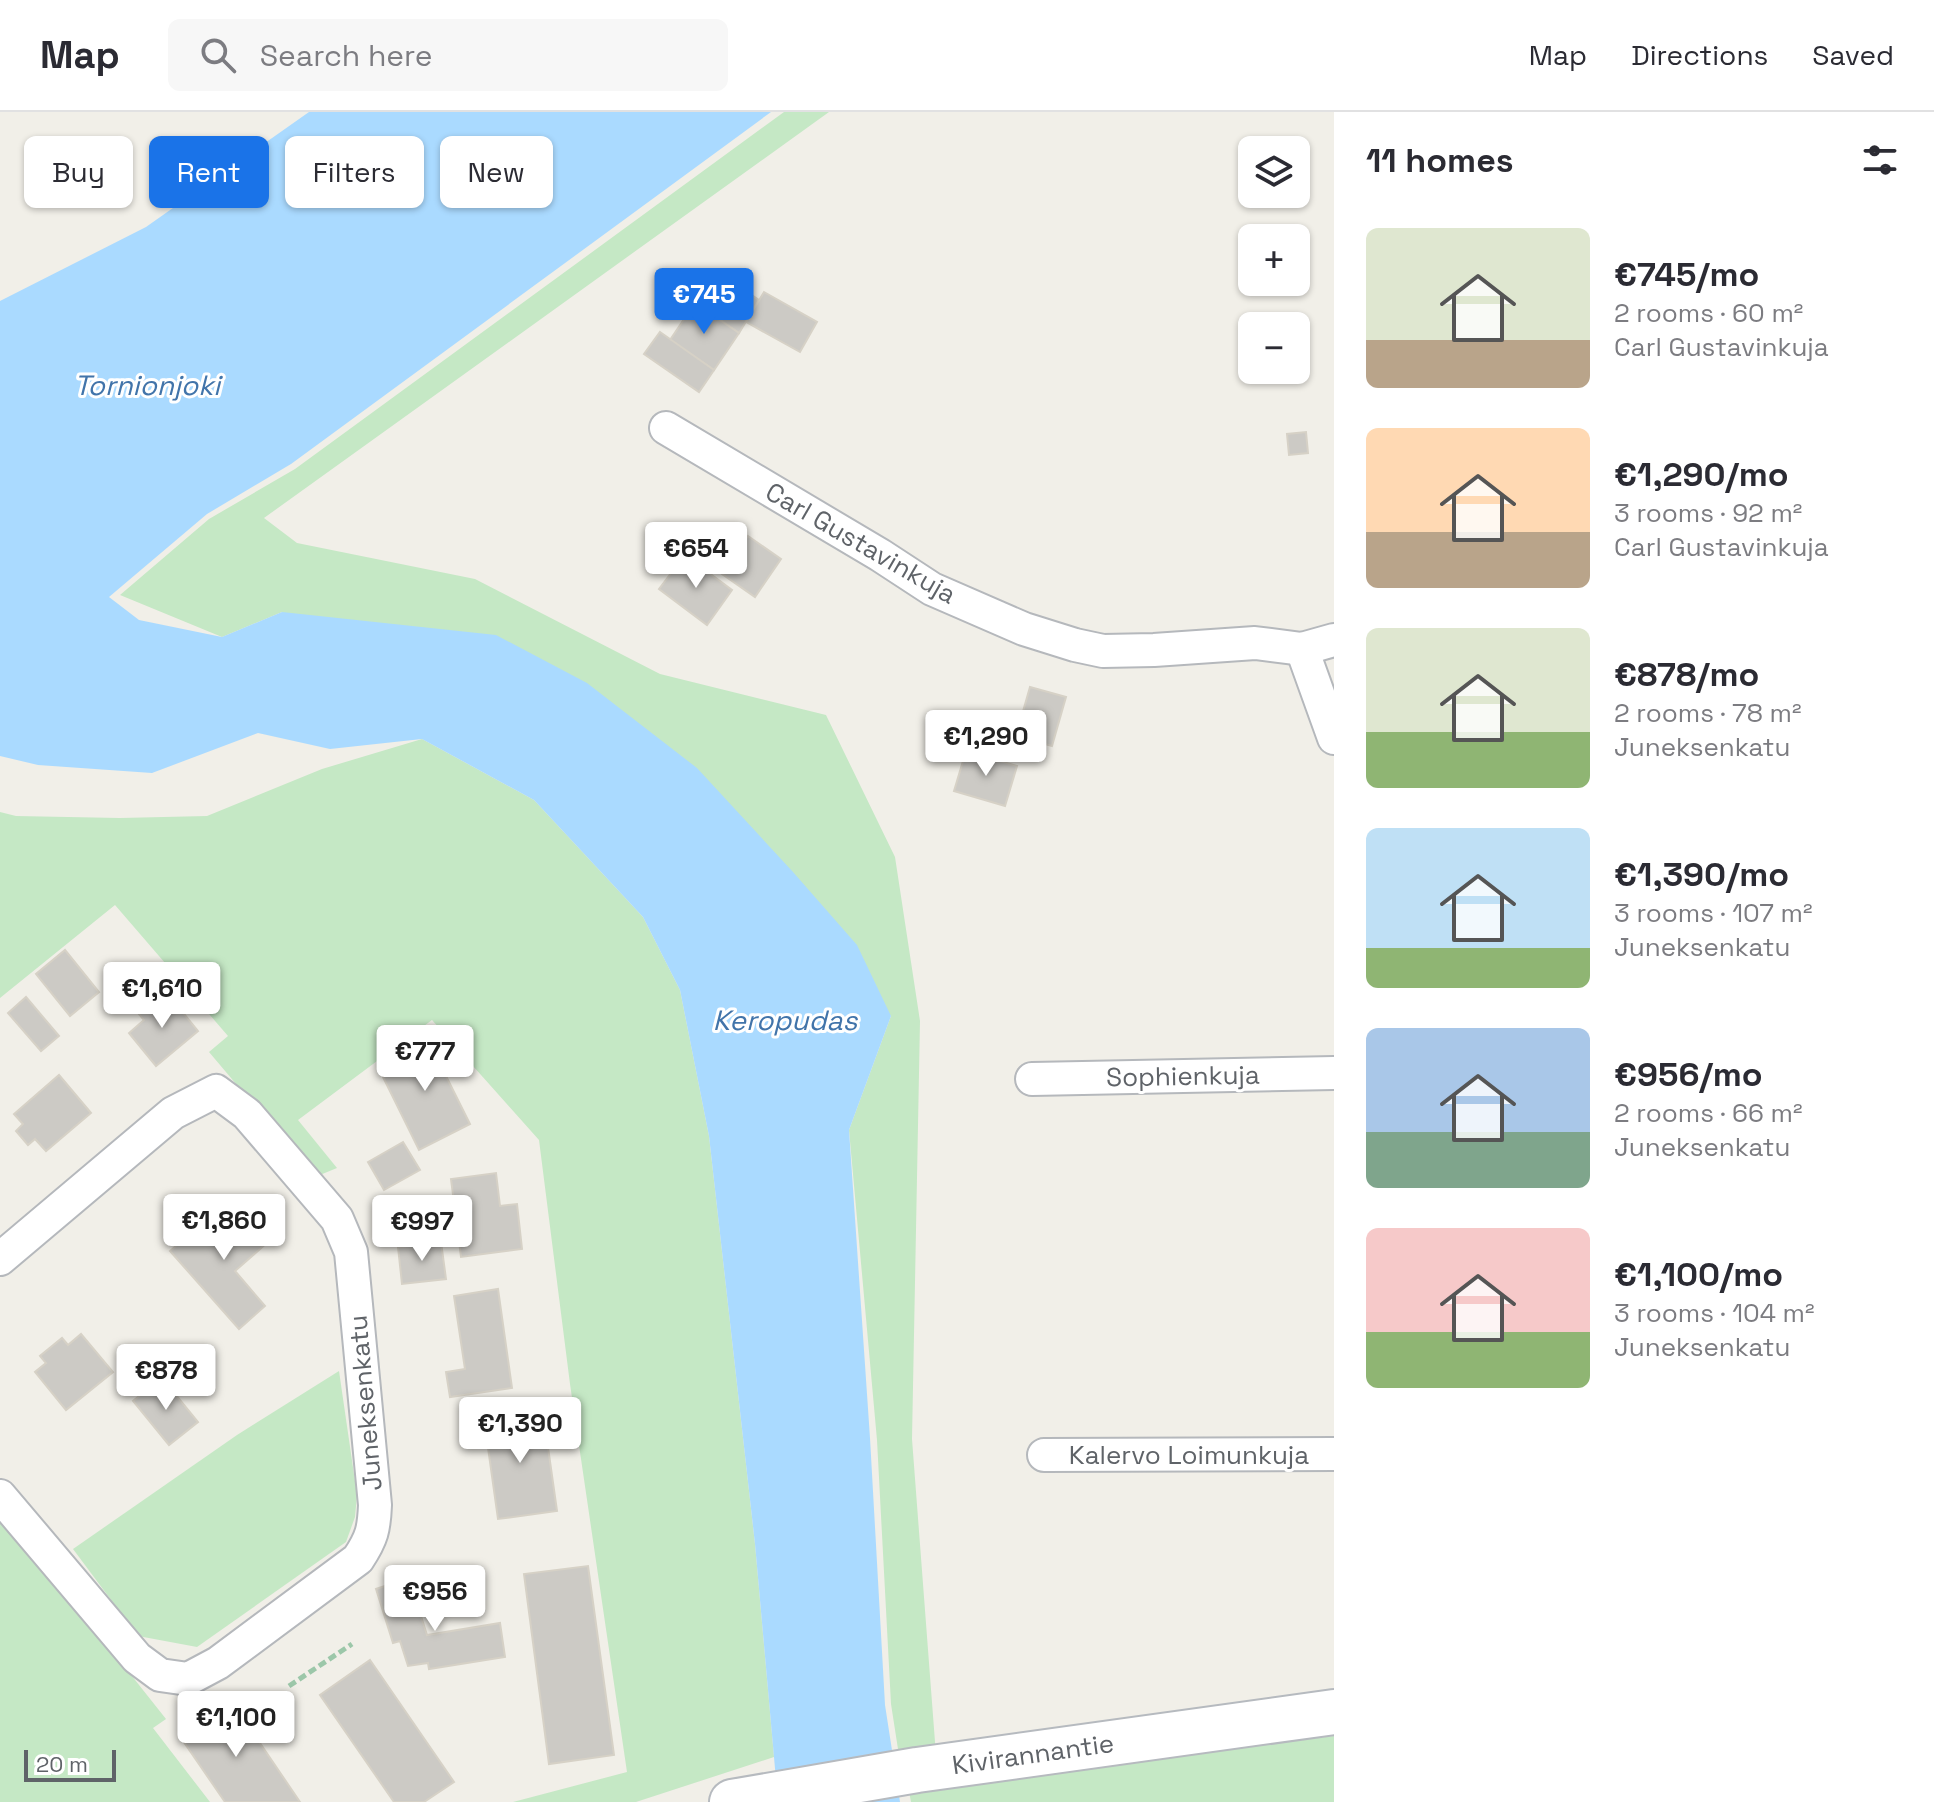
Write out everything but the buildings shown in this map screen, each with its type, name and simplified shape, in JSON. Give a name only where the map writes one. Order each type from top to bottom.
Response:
[{"type":"street","name":"Carl Gustavinkuja","points":[[666,428],[932,589],[1024,629],[1103,651],[1255,643],[1302,649]]},
{"type":"street","points":[[1334,640],[1302,649],[1334,738]]},
{"type":"street","name":"Sophienkuja","points":[[1032,1079],[1334,1073]]},
{"type":"street","name":"Juneksenkatu","points":[[0,1259],[173,1113],[216,1091],[247,1114],[337,1219],[351,1252],[375,1505],[374,1529],[358,1559],[218,1663],[188,1679],[160,1675],[137,1658],[0,1496]]},
{"type":"street","name":"Kalervo Loimunkuja","points":[[1044,1455],[1334,1454]]},
{"type":"street","name":"Kivirannantie","points":[[738,1801],[963,1764],[1334,1712]]},
{"type":"path","points":[[289,1686],[352,1644]]},
{"type":"green space","points":[[784,112],[829,112],[264,518],[297,543],[475,579],[660,674],[826,715],[895,857],[920,1021],[912,1439],[936,1755],[900,1762],[891,1704],[877,1440],[849,1130],[891,1016],[282,612],[222,637],[120,595],[209,519],[295,469]]},
{"type":"green space","points":[[422,739],[534,800],[643,917],[680,990],[709,1136],[755,1544],[774,1757],[636,1802],[513,1802],[627,1772],[570,1384],[539,1140],[432,1020],[298,1120],[337,1168],[315,1177],[209,1052],[228,1036],[115,905],[0,998],[0,812],[16,816],[207,816],[322,769]]},
{"type":"green space","points":[[339,1371],[357,1495],[355,1517],[346,1542],[197,1647],[138,1636],[73,1549],[237,1435]]},
{"type":"green space","points":[[0,1519],[16,1530],[166,1719],[153,1728],[210,1802],[0,1802]]},
{"type":"green space","points":[[1334,1736],[1334,1802],[911,1802],[908,1786]]},
{"type":"water","points":[[309,112],[771,112],[291,464],[207,514],[109,597],[139,620],[222,637],[282,612],[496,635],[587,683],[697,768],[857,945],[891,1016],[849,1130],[885,1705],[900,1802],[778,1802],[755,1544],[709,1136],[680,990],[643,917],[534,800],[422,739],[330,749],[258,733],[152,773],[38,765],[0,756],[0,301],[146,227],[173,208],[269,208],[269,140]]},
{"type":"water label","name":"Tornionjoki","points":[[147,385]]},
{"type":"water label","name":"Keropudas","points":[[785,1020]]}]
